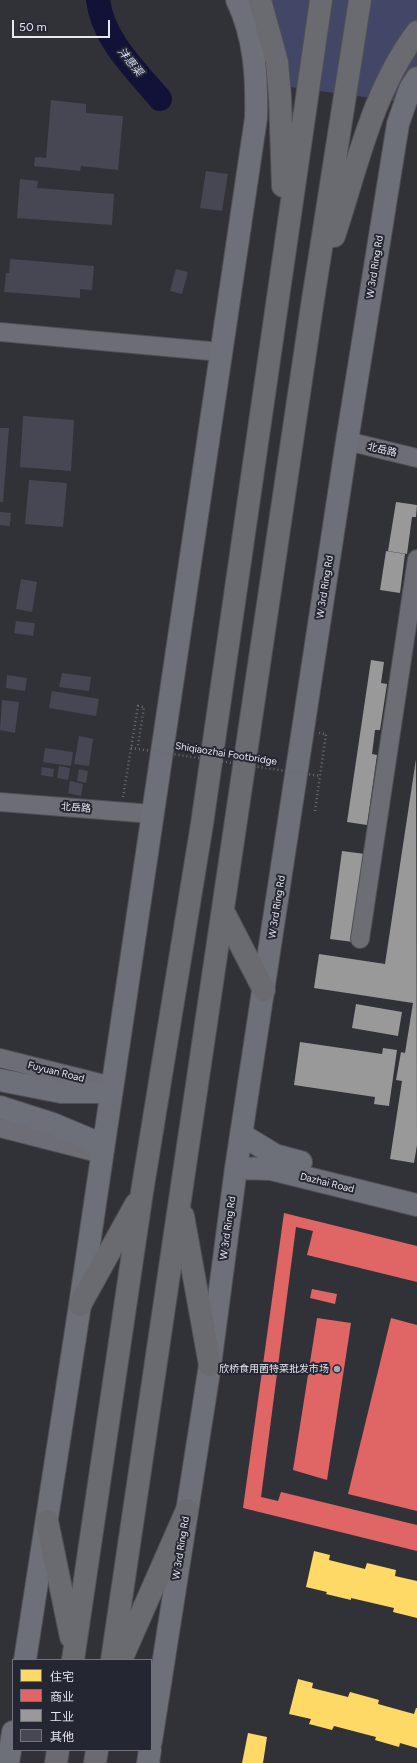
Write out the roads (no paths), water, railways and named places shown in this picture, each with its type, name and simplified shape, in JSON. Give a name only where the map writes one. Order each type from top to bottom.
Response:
[{"type":"highway","points":[[260,0],[277,62],[280,97],[285,246]]},
{"type":"highway","points":[[73,1656],[142,1192],[202,824],[307,86],[321,0]]},
{"type":"highway","points":[[112,1659],[312,306],[360,0]]},
{"type":"highway","points":[[312,306],[374,110],[388,77],[417,32]]},
{"type":"highway","points":[[223,911],[264,990]]},
{"type":"highway","points":[[80,1305],[142,1192]]},
{"type":"highway","points":[[180,1197],[210,1365]]},
{"type":"highway","points":[[121,1659],[187,1510]]},
{"type":"highway","points":[[47,1521],[73,1656]]},
{"type":"highway","points":[[56,1763],[58,1751]]},
{"type":"highway","points":[[95,1763],[97,1751]]},
{"type":"main road","points":[[25,1659],[80,1305],[256,118],[257,86],[252,46],[242,9],[237,0]]},
{"type":"main road","name":"W 3rd Ring Rd","points":[[152,1735],[210,1365],[236,1168],[347,441],[398,124],[410,89],[417,78]]},
{"type":"main road","name":"Fuyuan Road","points":[[0,1080],[61,1092],[112,1089]]},
{"type":"main road","points":[[0,1107],[53,1124],[103,1150]]},
{"type":"main road","name":"Dazhai Road","points":[[242,1135],[275,1155],[417,1190]]},
{"type":"main road","name":"Dazhai Road","points":[[236,1168],[271,1169],[417,1205]]},
{"type":"main road","points":[[8,1763],[12,1738]]},
{"type":"main road","points":[[148,1763],[150,1751]]},
{"type":"street","points":[[0,332],[221,352]]},
{"type":"street","name":"北岳路","points":[[347,441],[417,458]]},
{"type":"street","points":[[360,940],[417,559]]},
{"type":"street","name":"北岳路","points":[[0,802],[152,814]]},
{"type":"street","name":"Fuyuan Road","points":[[0,1058],[112,1089]]},
{"type":"street","points":[[0,1128],[103,1150]]},
{"type":"waterway","name":"沣惠渠","points":[[98,0],[101,15],[113,41],[160,99]]},
{"type":"place","name":"欣桥食用菌特菜批发市场","points":[[337,1369]]}]
